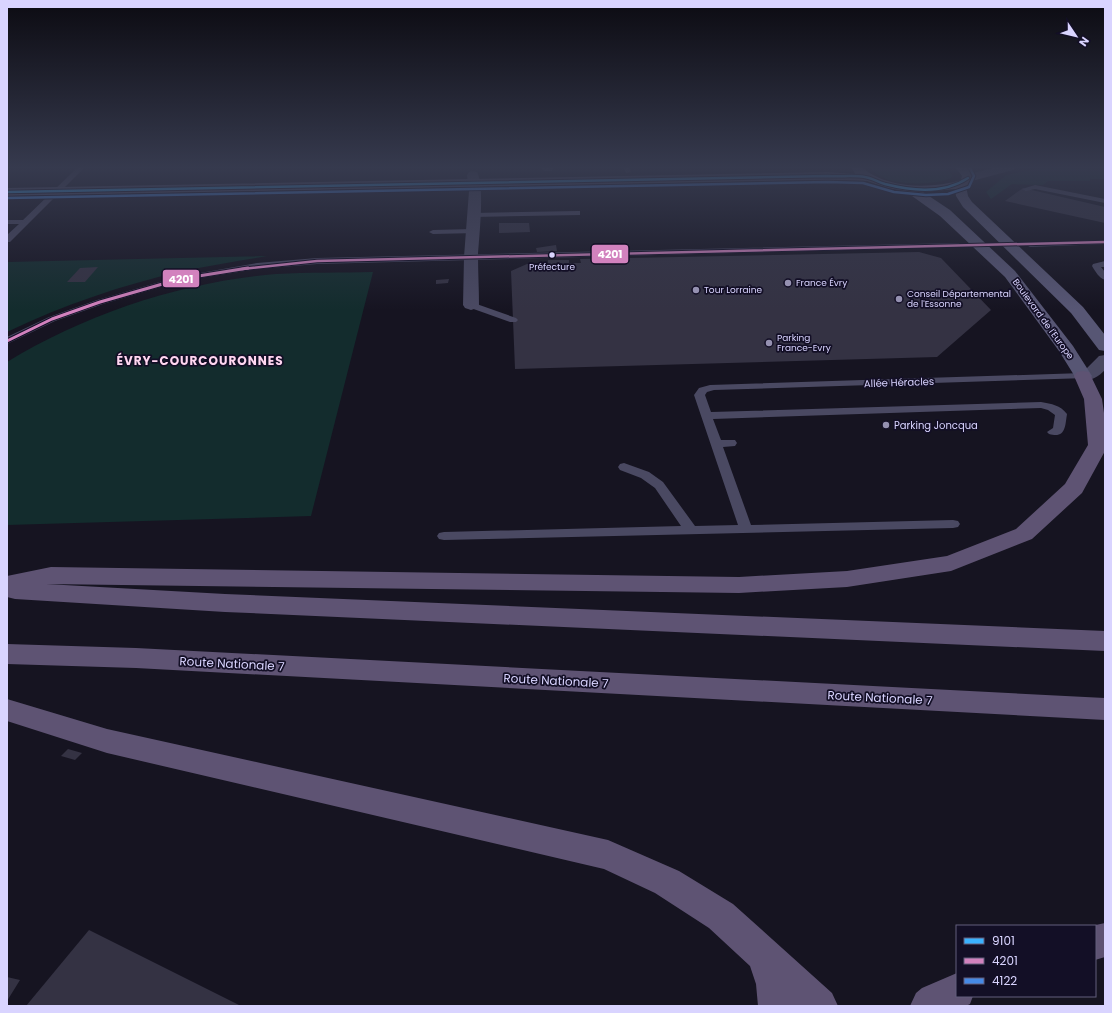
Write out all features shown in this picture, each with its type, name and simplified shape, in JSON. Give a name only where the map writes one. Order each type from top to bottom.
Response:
[{"type":"main road","name":"Boulevard de l'Europe","points":[[947,215],[1010,274],[1067,350],[1083,376]]},
{"type":"main road","points":[[979,215],[1077,310],[1105,346]]},
{"type":"main road","points":[[7,584],[51,575],[739,585],[847,579],[952,563],[1024,534],[1074,488],[1098,445],[1093,399],[1083,376]]},
{"type":"main road","points":[[7,590],[225,603],[1105,641]]},
{"type":"main road","name":"Route Nationale 7","points":[[7,654],[136,658],[1105,709]]},
{"type":"main road","points":[[7,710],[107,741],[608,856],[667,882],[721,916],[819,1006]]},
{"type":"main road","points":[[764,956],[774,984],[777,1006]]},
{"type":"main road","points":[[929,1006],[935,1001],[956,991]]},
{"type":"street","points":[[471,305],[473,215]]},
{"type":"street","points":[[1083,376],[1093,372],[1105,360]]},
{"type":"lane","points":[[7,240],[33,215]]},
{"type":"lane","points":[[7,222],[26,222]]},
{"type":"lane","points":[[433,232],[473,231]]},
{"type":"lane","points":[[1030,245],[1105,242]]},
{"type":"lane","points":[[7,341],[52,320],[100,302],[180,278],[216,271],[257,266],[317,261],[956,245]]},
{"type":"lane","points":[[1105,264],[1096,266],[1105,277]]},
{"type":"lane","points":[[471,305],[513,320]]},
{"type":"lane","name":"Allée Héracles","points":[[706,416],[699,396],[703,390],[714,387],[1083,376]]},
{"type":"lane","points":[[746,529],[706,416],[1041,405],[1052,407],[1061,414],[1060,430],[1053,432]]},
{"type":"lane","points":[[716,444],[732,443]]},
{"type":"lane","points":[[624,467],[645,475],[659,485],[691,530]]},
{"type":"lane","points":[[444,536],[952,524]]},
{"type":"green space","points":[[267,256],[183,271],[115,289],[50,313],[7,332],[7,262]]},
{"type":"green space","points":[[373,272],[311,516],[7,525],[7,362],[38,344],[70,329],[103,315],[171,292],[241,278],[276,274]]},
{"type":"building","points":[[1070,215],[1105,215],[1105,223]]},
{"type":"building","points":[[499,223],[529,223],[530,232],[499,233]]},
{"type":"building","points":[[556,245],[557,251],[537,252],[536,248]]},
{"type":"building","points":[[919,252],[941,258],[991,310],[937,357],[515,369],[511,271],[527,264],[548,264],[548,260],[569,260],[569,263],[581,263],[580,259]]},
{"type":"building","points":[[98,267],[85,282],[67,282],[80,268]]},
{"type":"building","points":[[449,279],[448,283],[436,284],[436,280]]},
{"type":"building","points":[[68,749],[82,753],[75,760],[61,756]]},
{"type":"building","points":[[89,930],[241,1006],[26,1006]]},
{"type":"building","points":[[7,977],[20,980],[7,1001]]},
{"type":"transit line","name":"4201","points":[[7,341],[52,319],[100,302],[180,279],[257,266],[317,261],[1105,242]]},
{"type":"place","name":"Préfecture","points":[[552,255]]},
{"type":"place","name":"France Évry","points":[[788,283]]},
{"type":"place","name":"Tour Lorraine","points":[[696,290]]},
{"type":"place","name":"Conseil Départemental de l'Essonne","points":[[899,299]]},
{"type":"place","name":"Parking France-Evry","points":[[769,343]]},
{"type":"place","name":"Parking Joncqua","points":[[886,425]]},
{"type":"district","name":"ÉVRY-COURCOURONNES","points":[[200,361]]}]
